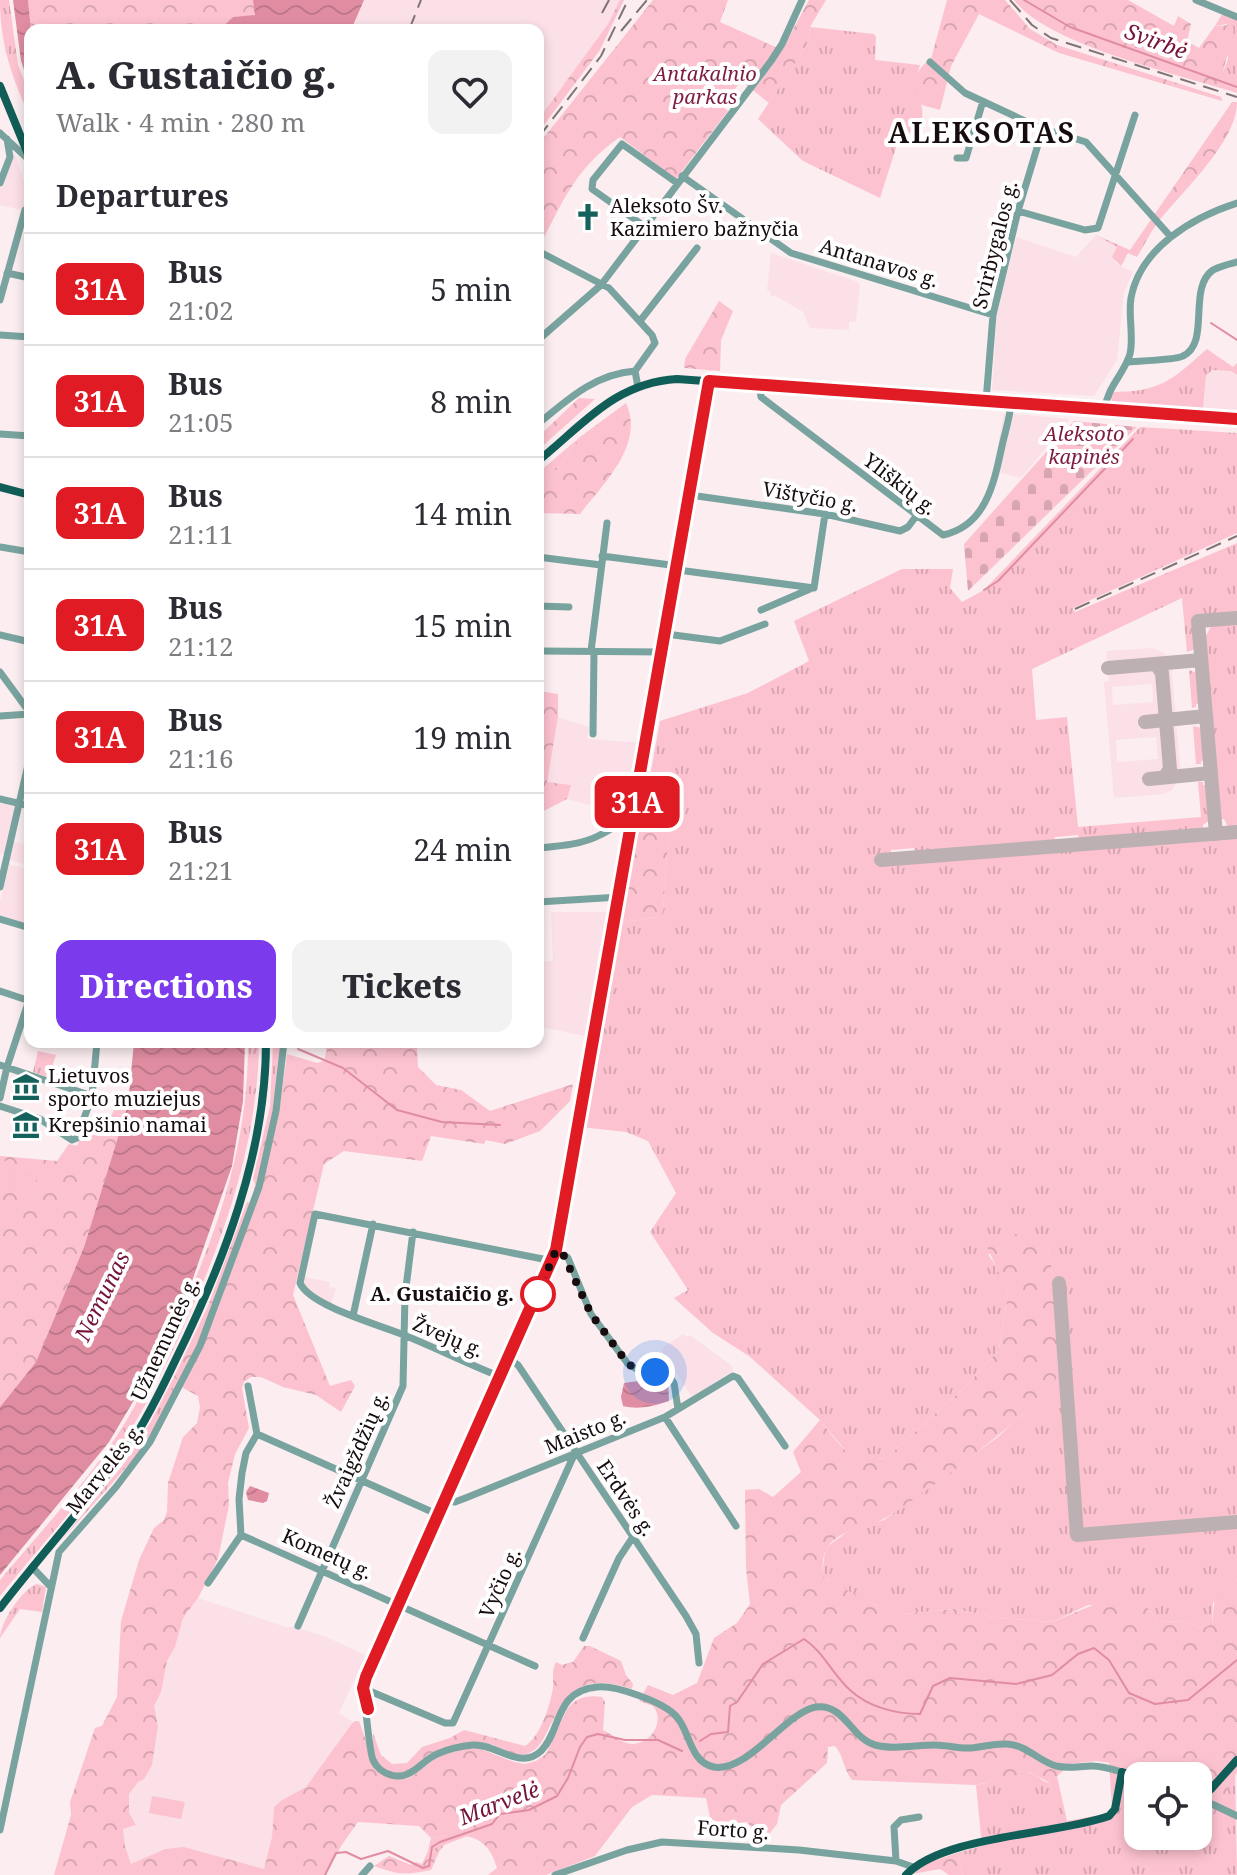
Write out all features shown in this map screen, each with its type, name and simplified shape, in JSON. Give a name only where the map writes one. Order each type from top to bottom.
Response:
[{"type":"main road","points":[[0,86],[24,145]]},
{"type":"main road","points":[[544,456],[596,409],[638,387],[669,380],[1237,419]]},
{"type":"main road","points":[[0,487],[24,493]]},
{"type":"main road","name":"Užnemunės g.","points":[[0,1608],[133,1440],[188,1334],[246,1183],[259,1122],[265,1048]]},
{"type":"main road","points":[[1212,1784],[1237,1760]]},
{"type":"main road","points":[[906,1875],[920,1862],[955,1849],[1109,1816],[1115,1809],[1122,1772]]},
{"type":"street","points":[[544,335],[601,285],[782,44],[802,0]]},
{"type":"street","points":[[1196,0],[1237,17]]},
{"type":"street","points":[[930,62],[956,87],[983,101],[1043,128],[1086,142],[1171,237]]},
{"type":"street","points":[[957,158],[966,158],[983,101]]},
{"type":"street","points":[[1018,211],[1095,230],[1098,228],[1135,115]]},
{"type":"street","name":"Svirbygalos g.","points":[[986,401],[993,315],[1018,211],[1043,128]]},
{"type":"street","points":[[0,133],[24,155]]},
{"type":"street","points":[[0,183],[10,157],[7,139]]},
{"type":"street","name":"Antanavos g.","points":[[644,226],[592,189],[593,180],[622,144],[791,253],[993,315]]},
{"type":"street","points":[[1105,409],[1108,393],[1127,362],[1131,349],[1130,315],[1134,288],[1144,268],[1171,237],[1204,215],[1237,203]]},
{"type":"street","points":[[0,300],[5,266],[24,219]]},
{"type":"street","points":[[640,321],[697,248]]},
{"type":"street","points":[[544,254],[609,288],[652,335],[655,343],[635,371],[605,377],[587,385],[544,419]]},
{"type":"street","points":[[1127,362],[1178,357],[1187,353],[1198,339],[1199,304],[1207,277],[1211,271],[1237,262]]},
{"type":"street","points":[[5,266],[24,275]]},
{"type":"street","points":[[0,335],[24,337]]},
{"type":"street","points":[[635,371],[638,387]]},
{"type":"street","points":[[709,381],[556,1250],[366,1677],[364,1693],[374,1762],[382,1771],[394,1776],[407,1775],[425,1760],[446,1750],[474,1745],[516,1758],[536,1755],[546,1744],[556,1719],[569,1700],[580,1692],[603,1687],[632,1694],[674,1714],[696,1756],[716,1767],[738,1760],[806,1710],[819,1707],[837,1713],[873,1745],[967,1748],[1006,1744],[1062,1767],[1094,1766],[1122,1772]]},
{"type":"street","name":"Yliškių g.","points":[[759,384],[761,397],[943,535],[974,519],[989,497],[1010,418],[1011,403]]},
{"type":"street","points":[[0,434],[24,436]]},
{"type":"street","name":"Vištyčio g.","points":[[690,495],[825,514],[900,531],[908,527],[917,515]]},
{"type":"street","points":[[814,588],[825,514]]},
{"type":"street","points":[[593,734],[592,651],[607,523]]},
{"type":"street","points":[[0,547],[24,551]]},
{"type":"street","points":[[544,557],[678,568],[814,588]]},
{"type":"street","points":[[761,610],[814,588]]},
{"type":"street","points":[[544,606],[569,607]]},
{"type":"street","points":[[666,634],[720,641],[765,624]]},
{"type":"street","points":[[0,635],[24,641]]},
{"type":"street","points":[[544,651],[662,652]]},
{"type":"street","points":[[0,672],[24,706]]},
{"type":"street","points":[[0,716],[24,714]]},
{"type":"street","points":[[0,887],[3,858],[24,785]]},
{"type":"street","points":[[0,799],[24,805]]},
{"type":"street","points":[[544,847],[585,841],[634,817]]},
{"type":"street","points":[[544,902],[620,897]]},
{"type":"street","points":[[0,919],[24,926]]},
{"type":"street","points":[[0,991],[24,998]]},
{"type":"street","points":[[0,1098],[4,1066],[24,1015]]},
{"type":"street","points":[[0,1106],[40,1119],[72,1140],[77,1138],[92,1096],[96,1048]]},
{"type":"street","name":"Marvelės g.","points":[[0,1830],[50,1586],[63,1544],[116,1487],[150,1442],[200,1346],[259,1187],[276,1111],[283,1048]]},
{"type":"street","points":[[4,1066],[92,1096]]},
{"type":"street","name":"Žvejų g.","points":[[373,1224],[315,1214],[300,1283],[303,1291],[353,1316],[501,1377]]},
{"type":"street","points":[[353,1316],[373,1224],[553,1261]]},
{"type":"street","name":"Žvaigždžių g.","points":[[298,1626],[403,1386],[405,1295],[413,1232]]},
{"type":"street","points":[[556,1250],[568,1258],[591,1314],[628,1364],[640,1371],[669,1376],[674,1383],[678,1409]]},
{"type":"street","name":"Erdvės g.","points":[[509,1359],[518,1365],[691,1624],[699,1647],[699,1663]]},
{"type":"street","name":"Maisto g.","points":[[445,1500],[455,1502],[665,1417],[731,1376],[738,1378],[785,1446]]},
{"type":"street","points":[[208,1583],[241,1535],[239,1499],[242,1473],[246,1453],[257,1434],[248,1386]]},
{"type":"street","points":[[665,1417],[736,1526]]},
{"type":"street","points":[[257,1434],[439,1515]]},
{"type":"street","name":"Vyčio g.","points":[[364,1693],[372,1692],[445,1723],[453,1723],[575,1454]]},
{"type":"street","name":"Kometų g.","points":[[241,1535],[535,1666]]},
{"type":"street","points":[[583,1638],[619,1558],[633,1537]]},
{"type":"street","points":[[32,1567],[50,1586]]},
{"type":"street","points":[[1212,1804],[1237,1816]]},
{"type":"street","points":[[896,1861],[894,1827],[901,1820],[919,1817]]},
{"type":"street","name":"Forto g.","points":[[555,1875],[627,1850],[662,1842],[799,1850],[896,1861],[913,1867]]},
{"type":"street","points":[[362,1875],[370,1866]]},
{"type":"shaded area","points":[[364,0],[620,0],[608,24],[544,112],[544,24],[354,24]]},
{"type":"shaded area","points":[[15,154],[24,181],[24,211],[0,205],[0,189]]},
{"type":"shaded area","points":[[1096,235],[1118,247],[1115,263],[1133,272],[1124,292],[1117,360],[1094,396],[992,390],[997,313],[1016,237],[1076,257]]},
{"type":"shaded area","points":[[771,253],[858,282],[856,321],[849,322],[849,330],[810,328],[803,312],[771,296],[767,290]]},
{"type":"shaded area","points":[[1212,370],[1231,371],[1237,375],[1237,414],[1203,408],[1206,376]]},
{"type":"shaded area","points":[[1004,413],[1070,419],[1021,478],[993,471]]},
{"type":"shaded area","points":[[1152,648],[1164,653],[1171,663],[1181,775],[1172,790],[1163,794],[1114,798],[1104,682],[1109,681],[1106,651]],"holes":[[[1152,684],[1153,702],[1113,705],[1112,687]],[[1156,737],[1158,759],[1117,762],[1116,740]]]},
{"type":"shaded area","points":[[558,717],[589,727],[587,739],[647,743],[634,817],[567,799],[570,785],[546,782]]},
{"type":"shaded area","points":[[0,801],[16,806],[5,855],[0,853]]},
{"type":"shaded area","points":[[14,842],[24,844],[24,864],[10,860]]},
{"type":"shaded area","points":[[9,864],[24,868],[24,923],[0,915],[0,901]]},
{"type":"shaded area","points":[[551,912],[608,912],[585,1036],[544,1028],[544,962],[553,961]]},
{"type":"shaded area","points":[[304,1277],[330,1282],[329,1287],[336,1288],[331,1304],[302,1286]]},
{"type":"shaded area","points":[[683,1334],[686,1337],[690,1335],[732,1366],[733,1371],[692,1397],[661,1349]]},
{"type":"shaded area","points":[[198,1598],[326,1637],[366,1655],[339,1713],[353,1722],[306,1787],[274,1807],[272,1837],[264,1869],[184,1847],[165,1849],[131,1865],[125,1846],[123,1829],[136,1825],[129,1813],[129,1793],[138,1782],[158,1726],[154,1706],[161,1692],[167,1661],[175,1647],[183,1618]]},
{"type":"green space","points":[[0,0],[9,0],[18,65],[24,80],[24,102],[8,60]]},
{"type":"green space","points":[[28,0],[253,0],[256,12],[253,16],[233,17],[225,24],[30,24]]},
{"type":"green space","points":[[620,0],[624,0],[600,50],[544,125],[544,112],[608,24]]},
{"type":"green space","name":"Antakalnio parkas","points":[[653,0],[728,0],[720,22],[782,50],[809,0],[826,0],[810,27],[807,45],[769,103],[741,81],[722,106],[728,111],[676,179],[620,137],[580,174],[544,237],[544,137]]},
{"type":"green space","points":[[947,0],[1005,0],[1030,29],[1057,45],[1221,97],[1222,101],[1059,53],[979,14],[951,66],[940,110],[922,105],[916,92],[916,79],[921,68],[931,59]]},
{"type":"green space","points":[[1014,0],[1128,0],[1174,26],[1178,16],[1191,24],[1187,41],[1199,48],[1215,26],[1233,25],[1233,40],[1223,76],[1224,84],[1237,89],[1237,93],[1151,68],[1084,44],[1031,16]]},
{"type":"green space","points":[[1222,14],[1237,20],[1237,89],[1223,84],[1222,75],[1228,59],[1227,24],[1215,26]]},
{"type":"green space","points":[[810,27],[874,34],[875,60],[920,65],[917,80],[922,112],[920,138],[902,129],[880,198],[803,161],[758,119],[807,45]]},
{"type":"green space","points":[[1232,102],[1237,102],[1235,118],[1218,150],[1156,225],[1137,257],[1128,253],[1121,266],[1112,257],[1117,247],[1096,235],[1130,250]]},
{"type":"green space","points":[[719,301],[733,311],[721,340],[720,371],[684,368],[685,359]]},
{"type":"green space","points":[[1207,349],[1233,367],[1237,363],[1237,375],[1231,371],[1212,370],[1206,376],[1203,408],[1114,404],[1110,397],[1112,392],[1143,390],[1165,382]]},
{"type":"green space","points":[[579,398],[595,399],[544,445],[544,431]]},
{"type":"green space","points":[[626,403],[630,433],[626,448],[610,476],[580,514],[544,513],[544,486],[580,437]]},
{"type":"green space","name":"Aleksoto kapinės","points":[[1074,421],[1137,427],[968,591],[964,544]]},
{"type":"green space","points":[[1140,427],[1237,433],[1237,533],[1073,608],[1075,612],[1237,543],[1237,613],[1193,617],[1195,649],[1187,652],[1182,598],[1032,669],[1036,720],[1067,717],[1078,827],[1201,817],[1198,782],[1207,785],[1210,820],[1203,825],[1203,830],[1079,840],[1078,835],[1055,837],[1054,842],[915,853],[914,848],[891,850],[891,855],[879,856],[880,864],[1237,837],[1237,1518],[1091,1530],[1082,1526],[1080,1518],[1065,1279],[1052,1280],[1049,1246],[988,1254],[1008,1293],[999,1350],[966,1386],[886,1458],[869,1460],[850,1456],[820,1420],[749,1356],[713,1333],[674,1298],[688,1290],[650,1232],[676,1193],[648,1141],[626,1132],[581,1127],[619,923],[657,917],[663,912],[669,826],[684,785],[650,777],[660,721],[748,693],[809,661],[794,621],[902,569],[953,569],[950,588],[962,602],[984,590]]},
{"type":"green space","points":[[580,437],[544,486],[544,468]]},
{"type":"green space","points":[[1237,622],[1237,826],[1228,827],[1224,819],[1219,819],[1204,640],[1212,624]]},
{"type":"green space","points":[[1189,670],[1197,673],[1200,704],[1192,708]]},
{"type":"green space","points":[[544,692],[558,694],[558,717],[547,782],[571,785],[567,799],[544,811]]},
{"type":"green space","points":[[1193,726],[1202,728],[1205,760],[1201,764],[1196,764]]},
{"type":"green space","points":[[650,777],[684,785],[669,826],[663,912],[657,917],[619,923]]},
{"type":"green space","points":[[248,1048],[259,1048],[245,1155],[224,1227],[181,1333],[146,1404],[121,1445],[0,1596],[0,1580],[108,1449],[148,1381],[185,1302],[226,1194],[247,1082]]},
{"type":"green space","points":[[273,1048],[281,1048],[273,1106],[270,1106]]},
{"type":"green space","points":[[324,1048],[417,1048],[418,1067],[436,1085],[461,1090],[490,1111],[573,1084],[570,1101],[540,1131],[505,1144],[431,1136],[422,1161],[344,1151],[324,1164],[293,1295],[330,1386],[351,1380],[355,1386],[341,1412],[316,1395],[283,1387],[261,1377],[251,1377],[244,1382],[242,1388],[249,1428],[235,1454],[228,1483],[229,1505],[218,1559],[198,1598],[183,1618],[154,1706],[158,1726],[152,1765],[144,1779],[129,1794],[129,1813],[136,1825],[123,1829],[131,1864],[165,1849],[184,1847],[264,1869],[272,1837],[274,1807],[306,1787],[353,1722],[359,1721],[376,1769],[405,1779],[442,1754],[476,1747],[514,1762],[525,1764],[536,1761],[546,1754],[567,1709],[579,1699],[587,1697],[602,1697],[605,1702],[603,1730],[627,1743],[634,1744],[648,1738],[658,1720],[653,1706],[639,1701],[648,1685],[673,1695],[697,1683],[714,1638],[737,1623],[750,1604],[746,1568],[745,1490],[759,1489],[773,1497],[801,1472],[793,1452],[820,1420],[841,1446],[854,1456],[886,1458],[966,1386],[999,1350],[1008,1293],[987,1247],[997,1239],[1017,1234],[1037,1234],[1049,1246],[1058,1341],[1052,1392],[1040,1405],[903,1506],[880,1521],[834,1540],[825,1552],[822,1576],[868,1602],[903,1614],[956,1609],[998,1618],[1052,1622],[1105,1600],[1132,1599],[1146,1606],[1159,1622],[1186,1621],[1202,1629],[1212,1624],[1215,1597],[1237,1579],[1237,1772],[1219,1808],[1212,1809],[1212,1762],[1124,1762],[1124,1765],[1096,1761],[1070,1764],[1050,1783],[1029,1772],[976,1785],[852,1780],[835,1746],[828,1747],[827,1763],[781,1805],[777,1824],[770,1833],[754,1830],[747,1822],[719,1826],[710,1817],[706,1798],[652,1795],[632,1807],[595,1856],[546,1875],[488,1875],[497,1868],[493,1856],[480,1841],[463,1836],[431,1838],[419,1826],[358,1822],[326,1875],[54,1875],[71,1815],[70,1802],[95,1728],[102,1726],[117,1697],[121,1621],[139,1560],[154,1528],[164,1520],[167,1512],[168,1483],[183,1437],[197,1423],[200,1407],[198,1396],[183,1388],[174,1377],[208,1306],[247,1202],[251,1203],[255,1184],[253,1179],[270,1106],[280,1105],[287,1054],[317,1063],[324,1061],[327,1049]]},
{"type":"green space","points":[[38,1051],[56,1055],[52,1067],[62,1074],[59,1081],[33,1072]]},
{"type":"green space","points":[[128,1105],[84,1247],[36,1362],[0,1407],[0,1156],[57,1161],[69,1144],[77,1146],[87,1123],[110,1118],[114,1110]]},
{"type":"green space","points":[[0,1160],[14,1162],[12,1189],[0,1188]]},
{"type":"green space","points":[[26,1162],[44,1163],[43,1176],[36,1176],[36,1189],[14,1187],[15,1175],[31,1176],[25,1175]]},
{"type":"green space","points":[[1058,1361],[1073,1538],[1237,1526],[1237,1579],[1213,1603],[1209,1628],[1202,1629],[1186,1621],[1159,1622],[1146,1606],[1088,1605],[1052,1622],[998,1618],[956,1609],[903,1614],[867,1602],[822,1576],[828,1546],[850,1530],[884,1520],[1044,1402],[1052,1392]]},
{"type":"green space","points":[[174,1377],[180,1384],[139,1453],[59,1543],[122,1466],[150,1423]]},
{"type":"green space","points":[[37,1584],[46,1587],[42,1612],[20,1609],[0,1638],[13,1607],[25,1592]]},
{"type":"green space","points":[[584,1646],[621,1661],[633,1684],[632,1689],[602,1683],[581,1688],[564,1702],[542,1742],[531,1752],[519,1755],[480,1743],[435,1752],[405,1772],[387,1771],[378,1764],[374,1755],[373,1733],[381,1755],[392,1764],[407,1763],[422,1747],[464,1730],[525,1746],[536,1735],[547,1711],[556,1662],[562,1665],[573,1662]]},
{"type":"green space","points":[[1109,1762],[1124,1764],[1124,1850],[1212,1850],[1212,1809],[1219,1808],[1235,1774],[1237,1875],[963,1875],[957,1853],[982,1846],[976,1785],[1021,1772],[1049,1783],[1057,1776],[1067,1821],[1105,1814],[1112,1808]]},
{"type":"green space","points":[[152,1796],[185,1802],[181,1819],[149,1813]]},
{"type":"green space","points":[[470,1835],[444,1845],[439,1852],[428,1851],[431,1838]]},
{"type":"green space","points":[[428,1851],[439,1852],[431,1870],[402,1873],[374,1866],[389,1856],[411,1865],[416,1862],[422,1864]]},
{"type":"green space","points":[[957,1853],[963,1875],[949,1875],[940,1869],[912,1874],[930,1862]]},
{"type":"water","points":[[13,0],[28,0],[30,24],[24,24],[24,70]]},
{"type":"water","points":[[253,0],[364,0],[354,24],[225,24],[233,17],[255,15]]},
{"type":"water","name":"Nemunas","points":[[133,1048],[245,1048],[243,1101],[232,1166],[191,1284],[143,1385],[109,1442],[0,1575],[0,1407],[36,1362],[84,1247],[128,1105]]},
{"type":"water","points":[[660,1378],[668,1381],[669,1401],[646,1407],[623,1406],[624,1383]]},
{"type":"water","points":[[250,1486],[269,1493],[267,1501],[248,1500],[246,1492]]},
{"type":"waterway","name":"Svirbė","points":[[1024,0],[1070,27],[1237,87]]},
{"type":"waterway","points":[[1211,323],[1237,340]]},
{"type":"waterway","points":[[984,590],[998,581],[1133,439]]},
{"type":"waterway","points":[[298,1049],[343,1068],[397,1110],[442,1122],[500,1125]]},
{"type":"waterway","name":"Marvelė","points":[[700,1741],[711,1734],[728,1732],[730,1706],[737,1702],[763,1664],[804,1639],[857,1696],[883,1708],[911,1714],[920,1714],[933,1686],[950,1678],[1016,1684],[1052,1675],[1078,1654],[1094,1648],[1109,1660],[1129,1693],[1155,1704],[1188,1700],[1237,1660]]},
{"type":"waterway","name":"Marvelė","points":[[325,1875],[336,1853],[346,1852],[361,1859],[388,1851],[423,1868],[429,1866],[432,1847],[440,1842],[492,1824],[500,1814],[529,1810],[557,1796],[587,1737],[598,1734],[625,1740],[658,1740],[682,1751]]},
{"type":"taxiway","points":[[1216,834],[1198,621],[1237,618]]},
{"type":"taxiway","points":[[1108,668],[1201,660]]},
{"type":"taxiway","points":[[1156,664],[1162,673],[1170,769],[1165,776]]},
{"type":"taxiway","points":[[1145,722],[1206,716]]},
{"type":"taxiway","points":[[1149,779],[1211,773]]},
{"type":"taxiway","points":[[881,860],[1237,832]]},
{"type":"taxiway","points":[[1059,1283],[1077,1535],[1237,1522]]},
{"type":"railway","points":[[411,24],[421,0]]},
{"type":"railway","points":[[602,13],[609,0]]},
{"type":"railway","points":[[544,130],[601,56],[628,0]]},
{"type":"railway","points":[[621,31],[647,0]]},
{"type":"railway","points":[[1010,0],[1032,25],[1051,38],[1237,97]]},
{"type":"railway","points":[[1075,609],[1237,536]]},
{"type":"bus line","name":"31A","points":[[368,1709],[363,1688],[366,1677],[543,1284],[563,1223],[709,381],[1237,419]]},
{"type":"place","name":"Aleksoto Šv. Kazimiero bažnyčia","points":[[588,217]]},
{"type":"place","name":"Lietuvos sporto muziejus","points":[[26,1087]]},
{"type":"place","name":"Krepšinio namai","points":[[26,1125]]},
{"type":"place","name":"A. Gustaičio g.","points":[[538,1294]]},
{"type":"district","name":"ALEKSOTAS","points":[[982,133]]},
{"type":"route","points":[[538,1294],[556,1250],[568,1258],[591,1314],[628,1364],[633,1369],[655,1372]]}]
